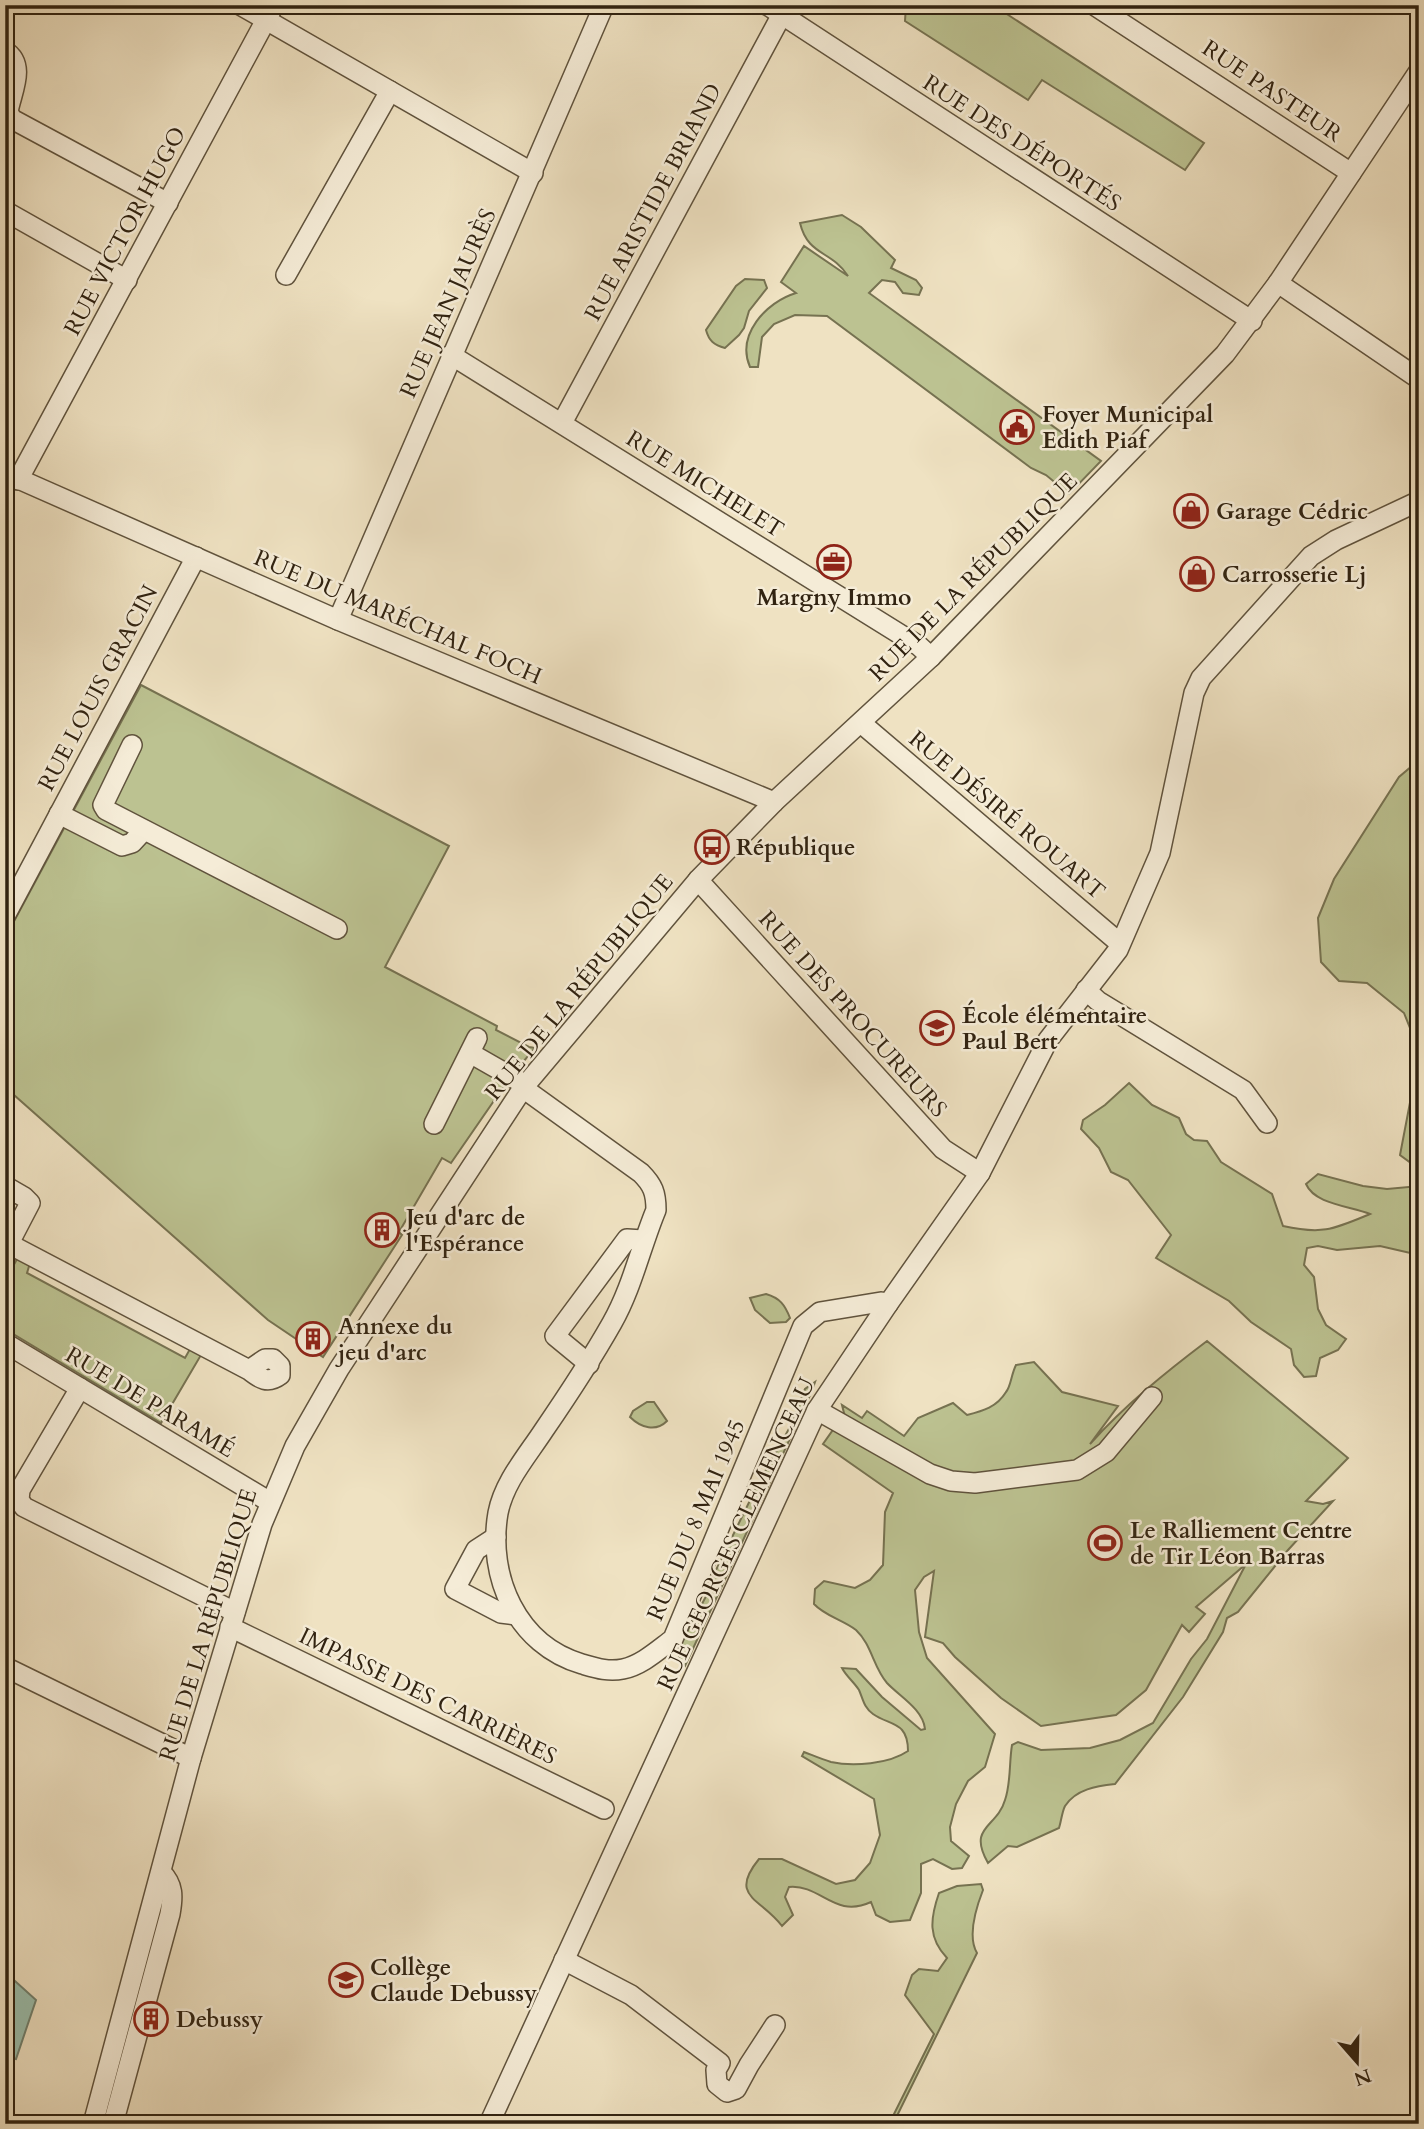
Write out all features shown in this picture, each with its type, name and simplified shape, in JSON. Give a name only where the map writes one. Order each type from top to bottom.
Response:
[{"type":"street","points":[[240,5],[270,13],[390,91],[533,173]]},
{"type":"street","name":"RUE JEAN JAURÈS","points":[[338,620],[604,5]]},
{"type":"street","name":"RUE PASTEUR","points":[[1094,5],[1351,173]]},
{"type":"street","name":"RUE DES DÉPORTÉS","points":[[778,8],[1252,321]]},
{"type":"street","name":"RUE ARISTIDE BRIAND","points":[[562,423],[778,8]]},
{"type":"street","name":"RUE VICTOR HUGO","points":[[12,477],[127,280],[270,13]]},
{"type":"street","points":[[5,51],[16,64],[8,113],[12,119],[168,203]]},
{"type":"street","name":"RUE DE LA RÉPUBLIQUE","points":[[93,2124],[191,1758],[270,1502],[295,1447],[340,1369],[525,1086],[698,880],[774,802],[931,657],[1225,355],[1279,283],[1419,71]]},
{"type":"street","points":[[286,275],[390,91]]},
{"type":"street","points":[[5,211],[127,280]]},
{"type":"street","points":[[1279,283],[1419,379]]},
{"type":"street","name":"RUE MICHELET","points":[[451,355],[919,646],[931,657]]},
{"type":"street","name":"RUE DU MARÉCHAL FOCH","points":[[12,477],[338,620],[774,802]]},
{"type":"street","name":"RUE GEORGES CLEMENCEAU","points":[[489,2124],[817,1410],[980,1173],[1048,1040],[1118,950],[1160,853],[1194,694],[1201,678],[1311,556],[1336,540],[1419,501]]},
{"type":"street","name":"RUE LOUIS GRACIN","points":[[5,916],[195,557]]},
{"type":"street","name":"RUE DÉSIRÉ ROUART","points":[[861,723],[1106,931],[1119,945]]},
{"type":"street","points":[[132,745],[103,805],[106,810],[337,929]]},
{"type":"street","points":[[59,814],[122,846],[132,843],[144,830]]},
{"type":"street","name":"RUE DES PROCUREURS","points":[[698,880],[943,1149],[980,1173]]},
{"type":"street","points":[[1086,990],[1098,1001],[1243,1090],[1267,1123]]},
{"type":"street","name":"RUE DU 8 MAI 1945","points":[[434,1124],[474,1046],[650,1181],[654,1187],[656,1210],[615,1320],[589,1364],[506,1487],[498,1511],[495,1550],[503,1589],[516,1615],[538,1642],[564,1659],[604,1670],[626,1669],[649,1658],[673,1639],[803,1326],[820,1312],[881,1302],[888,1304]]},
{"type":"street","points":[[5,1186],[30,1203],[7,1247],[249,1370]]},
{"type":"street","points":[[589,1364],[555,1336],[627,1239],[643,1240]]},
{"type":"street","name":"RUE DE PARAMÉ","points":[[5,1343],[270,1502]]},
{"type":"street","name":"IMPASSE DES CARRIÈRES","points":[[80,1388],[20,1490],[19,1500],[24,1507],[233,1619],[604,1809]]},
{"type":"street","points":[[817,1410],[930,1474],[951,1481],[975,1483],[1077,1470],[1106,1452],[1152,1397]]},
{"type":"street","points":[[496,1537],[476,1550],[455,1590],[501,1613],[516,1615]]},
{"type":"street","points":[[5,1667],[191,1758]]},
{"type":"street","points":[[113,2124],[170,1914],[173,1894],[168,1880],[161,1872]]},
{"type":"street","points":[[564,1960],[631,1995],[720,2063],[749,2065]]},
{"type":"street","points":[[720,2063],[716,2070],[717,2084],[727,2092],[736,2089],[775,2025]]},
{"type":"shaded area","points":[[906,5],[993,5],[1204,143],[1185,170],[1042,80],[1028,100],[905,21]]},
{"type":"shaded area","points":[[842,215],[861,227],[895,260],[891,268],[916,280],[922,288],[919,295],[903,293],[895,282],[882,280],[869,293],[1101,461],[1069,494],[827,316],[795,315],[774,324],[762,337],[758,367],[750,367],[747,343],[750,332],[756,321],[774,304],[796,293],[781,282],[804,246],[848,276],[834,261],[808,242],[800,223]]},
{"type":"shaded area","points":[[745,279],[764,280],[767,288],[749,311],[739,335],[725,348],[721,347],[710,340],[706,330],[736,286]]},
{"type":"shaded area","points":[[141,685],[449,846],[385,967],[497,1026],[496,1030],[535,1048],[511,1076],[451,1163],[442,1158],[399,1232],[402,1235],[323,1357],[268,1320],[5,1087],[5,938]]},
{"type":"shaded area","points":[[1419,760],[1419,1060],[1404,1013],[1367,983],[1339,981],[1321,962],[1318,918],[1334,879],[1399,777]]},
{"type":"shaded area","points":[[1419,1072],[1419,1169],[1400,1155],[1412,1092]]},
{"type":"shaded area","points":[[1129,1083],[1152,1105],[1179,1118],[1186,1134],[1194,1140],[1207,1141],[1221,1162],[1272,1194],[1283,1226],[1308,1230],[1328,1229],[1370,1214],[1325,1201],[1317,1196],[1306,1184],[1318,1174],[1363,1186],[1387,1189],[1419,1186],[1419,1255],[1380,1246],[1337,1250],[1318,1246],[1307,1248],[1304,1265],[1314,1277],[1318,1309],[1326,1325],[1346,1339],[1338,1350],[1320,1358],[1316,1376],[1304,1377],[1294,1365],[1291,1349],[1251,1322],[1229,1301],[1156,1258],[1171,1235],[1128,1180],[1111,1172],[1099,1148],[1081,1129],[1083,1120],[1105,1105]]},
{"type":"shaded area","points":[[19,1255],[30,1263],[27,1273],[185,1358],[190,1349],[201,1355],[161,1423],[5,1329],[5,1282]]},
{"type":"shaded area","points":[[766,1294],[784,1306],[790,1318],[786,1322],[770,1323],[755,1310],[750,1298]]},
{"type":"shaded area","points":[[1207,1341],[1348,1458],[1306,1501],[1323,1504],[1333,1501],[1288,1550],[1238,1612],[1227,1618],[1223,1632],[1183,1697],[1115,1784],[1081,1792],[1065,1806],[1059,1828],[1017,1847],[1008,1846],[988,1863],[982,1851],[982,1834],[1005,1800],[1012,1745],[1018,1742],[1041,1750],[1090,1748],[1120,1740],[1153,1723],[1191,1659],[1207,1639],[1246,1564],[1196,1607],[1205,1614],[1189,1632],[1182,1625],[1146,1690],[1116,1715],[1041,1726],[1001,1698],[943,1643],[925,1637],[934,1571],[924,1577],[915,1590],[919,1632],[927,1658],[995,1734],[985,1767],[968,1781],[956,1804],[950,1827],[951,1841],[969,1856],[962,1868],[952,1869],[933,1859],[921,1864],[921,1893],[910,1920],[890,1922],[876,1915],[871,1902],[847,1906],[837,1904],[810,1890],[789,1887],[785,1897],[793,1915],[782,1926],[747,1890],[750,1872],[759,1859],[782,1859],[836,1884],[855,1880],[870,1863],[880,1835],[874,1799],[802,1756],[804,1752],[831,1762],[860,1764],[881,1762],[908,1751],[905,1734],[897,1726],[870,1712],[859,1690],[842,1668],[856,1669],[882,1697],[921,1730],[925,1729],[920,1715],[882,1677],[869,1649],[856,1630],[814,1604],[815,1589],[824,1581],[855,1588],[870,1580],[883,1565],[885,1512],[893,1493],[823,1444],[845,1417],[842,1405],[862,1418],[867,1411],[904,1436],[918,1418],[953,1403],[967,1415],[989,1408],[1008,1390],[1016,1365],[1034,1362],[1062,1392],[1118,1406],[1090,1444],[1146,1390]]},
{"type":"shaded area","points":[[815,1382],[685,1666],[680,1662],[678,1649],[711,1587],[714,1574],[758,1484],[790,1427],[805,1389]]},
{"type":"shaded area","points":[[647,1402],[654,1402],[667,1421],[658,1427],[648,1427],[630,1417],[633,1411]]},
{"type":"shaded area","points":[[981,1884],[983,1890],[975,1913],[973,1930],[977,1953],[893,2124],[889,2124],[934,2034],[905,1995],[912,1975],[919,1969],[938,1971],[947,1958],[936,1943],[932,1928],[939,1893],[957,1886]]},
{"type":"shaded area","points":[[5,1972],[36,2000],[16,2059],[5,2057]]},
{"type":"place","name":"Foyer Municipal Edith Piaf","points":[[1017,427]]},
{"type":"place","name":"Garage Cédric","points":[[1191,511]]},
{"type":"place","name":"Margny Immo","points":[[834,562]]},
{"type":"place","name":"Carrosserie Lj","points":[[1197,574]]},
{"type":"place","name":"République","points":[[712,847]]},
{"type":"place","name":"École élémentaire Paul Bert","points":[[937,1028]]},
{"type":"place","name":"Jeu d'arc de l'Espérance","points":[[382,1230]]},
{"type":"place","name":"Annexe du jeu d'arc","points":[[313,1339]]},
{"type":"place","name":"Le Ralliement Centre de Tir Léon Barras","points":[[1105,1543]]},
{"type":"place","name":"Collège Claude Debussy","points":[[346,1980]]},
{"type":"place","name":"Debussy","points":[[151,2019]]}]
